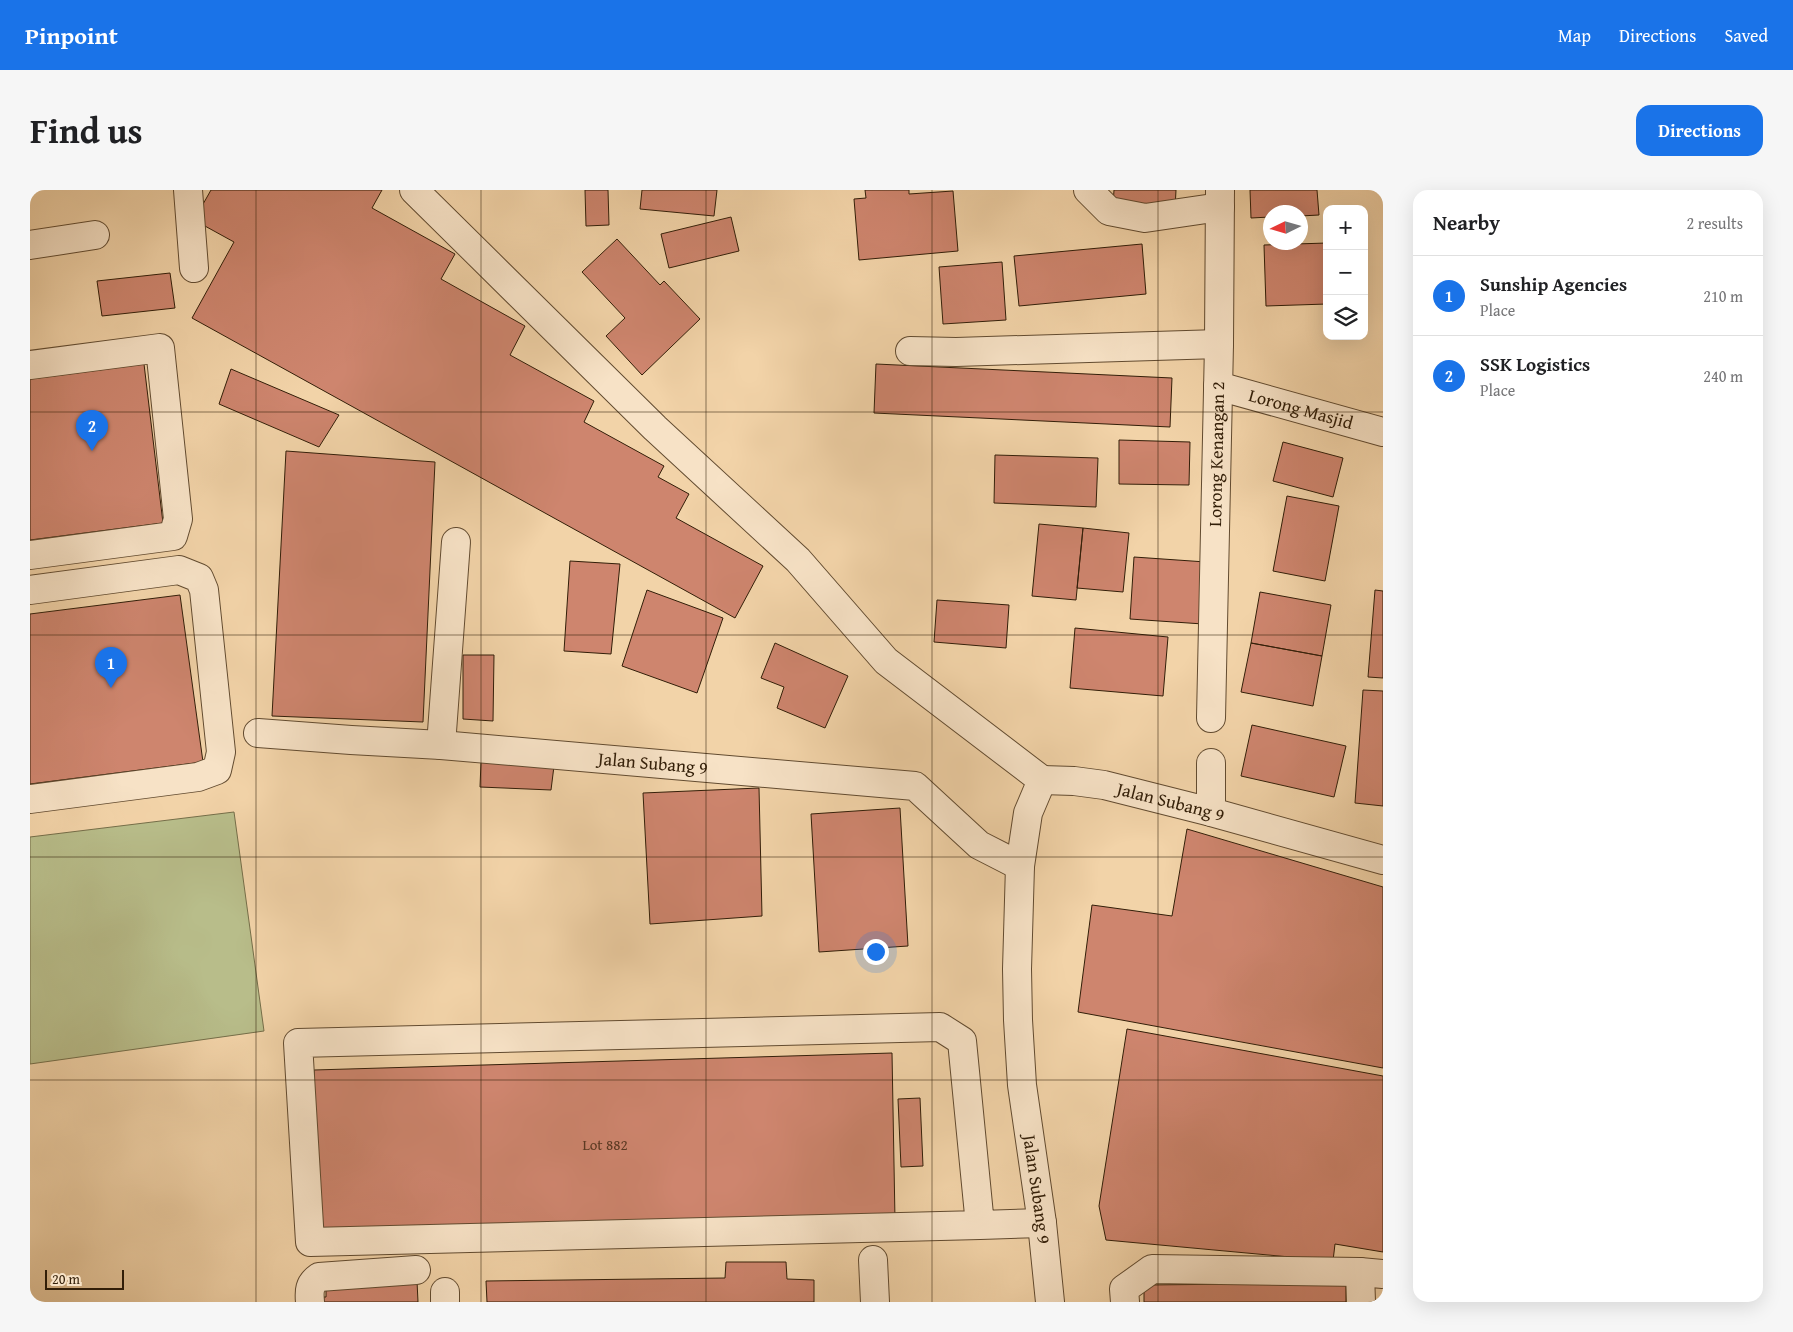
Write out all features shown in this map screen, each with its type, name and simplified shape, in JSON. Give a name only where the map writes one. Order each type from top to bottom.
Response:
[{"type":"street","points":[[188,190],[194,268]]},
{"type":"street","points":[[414,190],[656,428],[798,560],[886,661],[1042,780]]},
{"type":"street","points":[[1088,190],[1110,211],[1145,218],[1220,199]]},
{"type":"street","name":"Lorong Kenangan 2","points":[[1211,718],[1219,344],[1220,199]]},
{"type":"street","points":[[30,245],[95,235]]},
{"type":"street","points":[[910,351],[956,352],[1219,344]]},
{"type":"street","points":[[30,365],[160,348],[178,519],[173,536],[30,555]]},
{"type":"street","name":"Lorong Masjid","points":[[1218,386],[1383,432]]},
{"type":"street","points":[[441,745],[456,542]]},
{"type":"street","points":[[30,590],[179,570],[199,578],[204,590],[221,752],[217,770],[198,777],[30,798]]},
{"type":"street","name":"Jalan Subang 9","points":[[258,732],[441,745],[914,786],[979,845],[1020,866]]},
{"type":"street","points":[[1211,763],[1211,812]]},
{"type":"street","name":"Jalan Subang 9","points":[[1050,1302],[1042,1223],[1022,1085],[1017,970],[1020,866],[1028,813],[1042,780],[1104,784],[1383,860]]},
{"type":"street","points":[[980,1225],[962,1041],[940,1026],[298,1043],[310,1242],[980,1225],[1042,1223]]},
{"type":"street","points":[[873,1260],[876,1302]]},
{"type":"street","points":[[1125,1302],[1124,1289],[1152,1268],[1372,1273],[1361,1302]]},
{"type":"street","points":[[310,1302],[309,1290],[312,1282],[319,1278],[416,1270]]},
{"type":"green space","points":[[234,812],[264,1031],[30,1064],[30,837]]},
{"type":"building","points":[[211,190],[382,190],[372,208],[455,254],[441,279],[525,326],[510,355],[594,401],[584,422],[664,466],[658,477],[689,494],[676,518],[763,566],[735,618],[192,318],[234,242],[194,220]]},
{"type":"building","points":[[585,190],[608,190],[609,225],[586,226]]},
{"type":"building","points":[[642,190],[717,190],[714,216],[640,209]]},
{"type":"building","points":[[865,190],[909,190],[909,194],[953,191],[958,251],[859,260],[854,199],[866,198]]},
{"type":"building","points":[[1114,190],[1176,190],[1175,209],[1113,205]]},
{"type":"building","points":[[1250,190],[1317,190],[1319,215],[1308,216],[1308,205],[1263,205],[1263,217],[1251,218]]},
{"type":"building","points":[[731,217],[739,251],[669,268],[661,234]]},
{"type":"building","points":[[617,239],[660,285],[664,281],[700,319],[642,375],[606,336],[625,318],[582,272]]},
{"type":"building","points":[[1323,243],[1323,304],[1266,306],[1264,250],[1308,250],[1308,244]]},
{"type":"building","points":[[1142,244],[1146,294],[1019,306],[1014,256]]},
{"type":"building","points":[[1002,262],[1006,320],[943,324],[939,267]]},
{"type":"building","points":[[170,273],[175,308],[102,316],[97,281]]},
{"type":"building","points":[[144,364],[163,523],[30,540],[30,379]]},
{"type":"building","points":[[876,364],[1172,378],[1170,427],[874,413]]},
{"type":"building","points":[[231,369],[339,415],[319,447],[219,404]]},
{"type":"building","points":[[1119,440],[1190,442],[1189,485],[1119,484]]},
{"type":"building","points":[[1283,442],[1343,458],[1333,497],[1273,481]]},
{"type":"building","points":[[286,451],[435,462],[423,722],[272,716]]},
{"type":"building","points":[[995,455],[1098,458],[1096,507],[994,503]]},
{"type":"building","points":[[1287,496],[1339,506],[1325,581],[1273,571]]},
{"type":"building","points":[[1039,524],[1083,528],[1076,600],[1032,596]]},
{"type":"building","points":[[1083,528],[1129,533],[1123,592],[1077,588]]},
{"type":"building","points":[[1134,557],[1206,562],[1203,624],[1130,619]]},
{"type":"building","points":[[570,561],[620,564],[611,654],[564,651]]},
{"type":"building","points":[[647,590],[723,618],[697,693],[622,666]]},
{"type":"building","points":[[1375,590],[1383,591],[1383,678],[1368,677]]},
{"type":"building","points":[[1260,592],[1331,605],[1322,656],[1251,643]]},
{"type":"building","points":[[180,595],[203,762],[30,784],[30,614]]},
{"type":"building","points":[[937,600],[1009,605],[1006,648],[934,642]]},
{"type":"building","points":[[1075,628],[1168,637],[1163,696],[1070,688]]},
{"type":"building","points":[[775,643],[848,676],[825,728],[777,708],[784,687],[761,678]]},
{"type":"building","points":[[1251,643],[1322,656],[1313,706],[1241,692]]},
{"type":"building","points":[[463,655],[494,655],[493,721],[463,719]]},
{"type":"building","points":[[1363,690],[1383,691],[1383,806],[1355,803]]},
{"type":"building","points":[[1252,725],[1346,746],[1334,797],[1241,776]]},
{"type":"building","points":[[481,762],[554,766],[551,790],[480,787]]},
{"type":"building","points":[[759,788],[762,916],[650,924],[643,793]]},
{"type":"building","points":[[900,808],[908,946],[819,952],[811,814]]},
{"type":"building","points":[[1187,829],[1383,887],[1383,1068],[1078,1012],[1092,905],[1172,916]]},
{"type":"building","points":[[1127,1029],[1383,1076],[1383,1252],[1335,1244],[1333,1261],[1106,1240],[1099,1206]]},
{"type":"building","points":[[892,1053],[895,1220],[318,1236],[314,1070]]},
{"type":"building","points":[[920,1098],[923,1166],[901,1167],[898,1099]]},
{"type":"building","points":[[726,1262],[786,1262],[787,1279],[814,1280],[814,1302],[487,1302],[486,1281],[725,1278]]},
{"type":"building","points":[[417,1281],[418,1302],[314,1302],[314,1297],[326,1297],[326,1284]]},
{"type":"building","points":[[1346,1283],[1346,1302],[1144,1302],[1144,1285]]},
{"type":"place","name":"SSK Logistics","points":[[92,451]]},
{"type":"place","name":"Sunship Agencies","points":[[111,688]]}]
